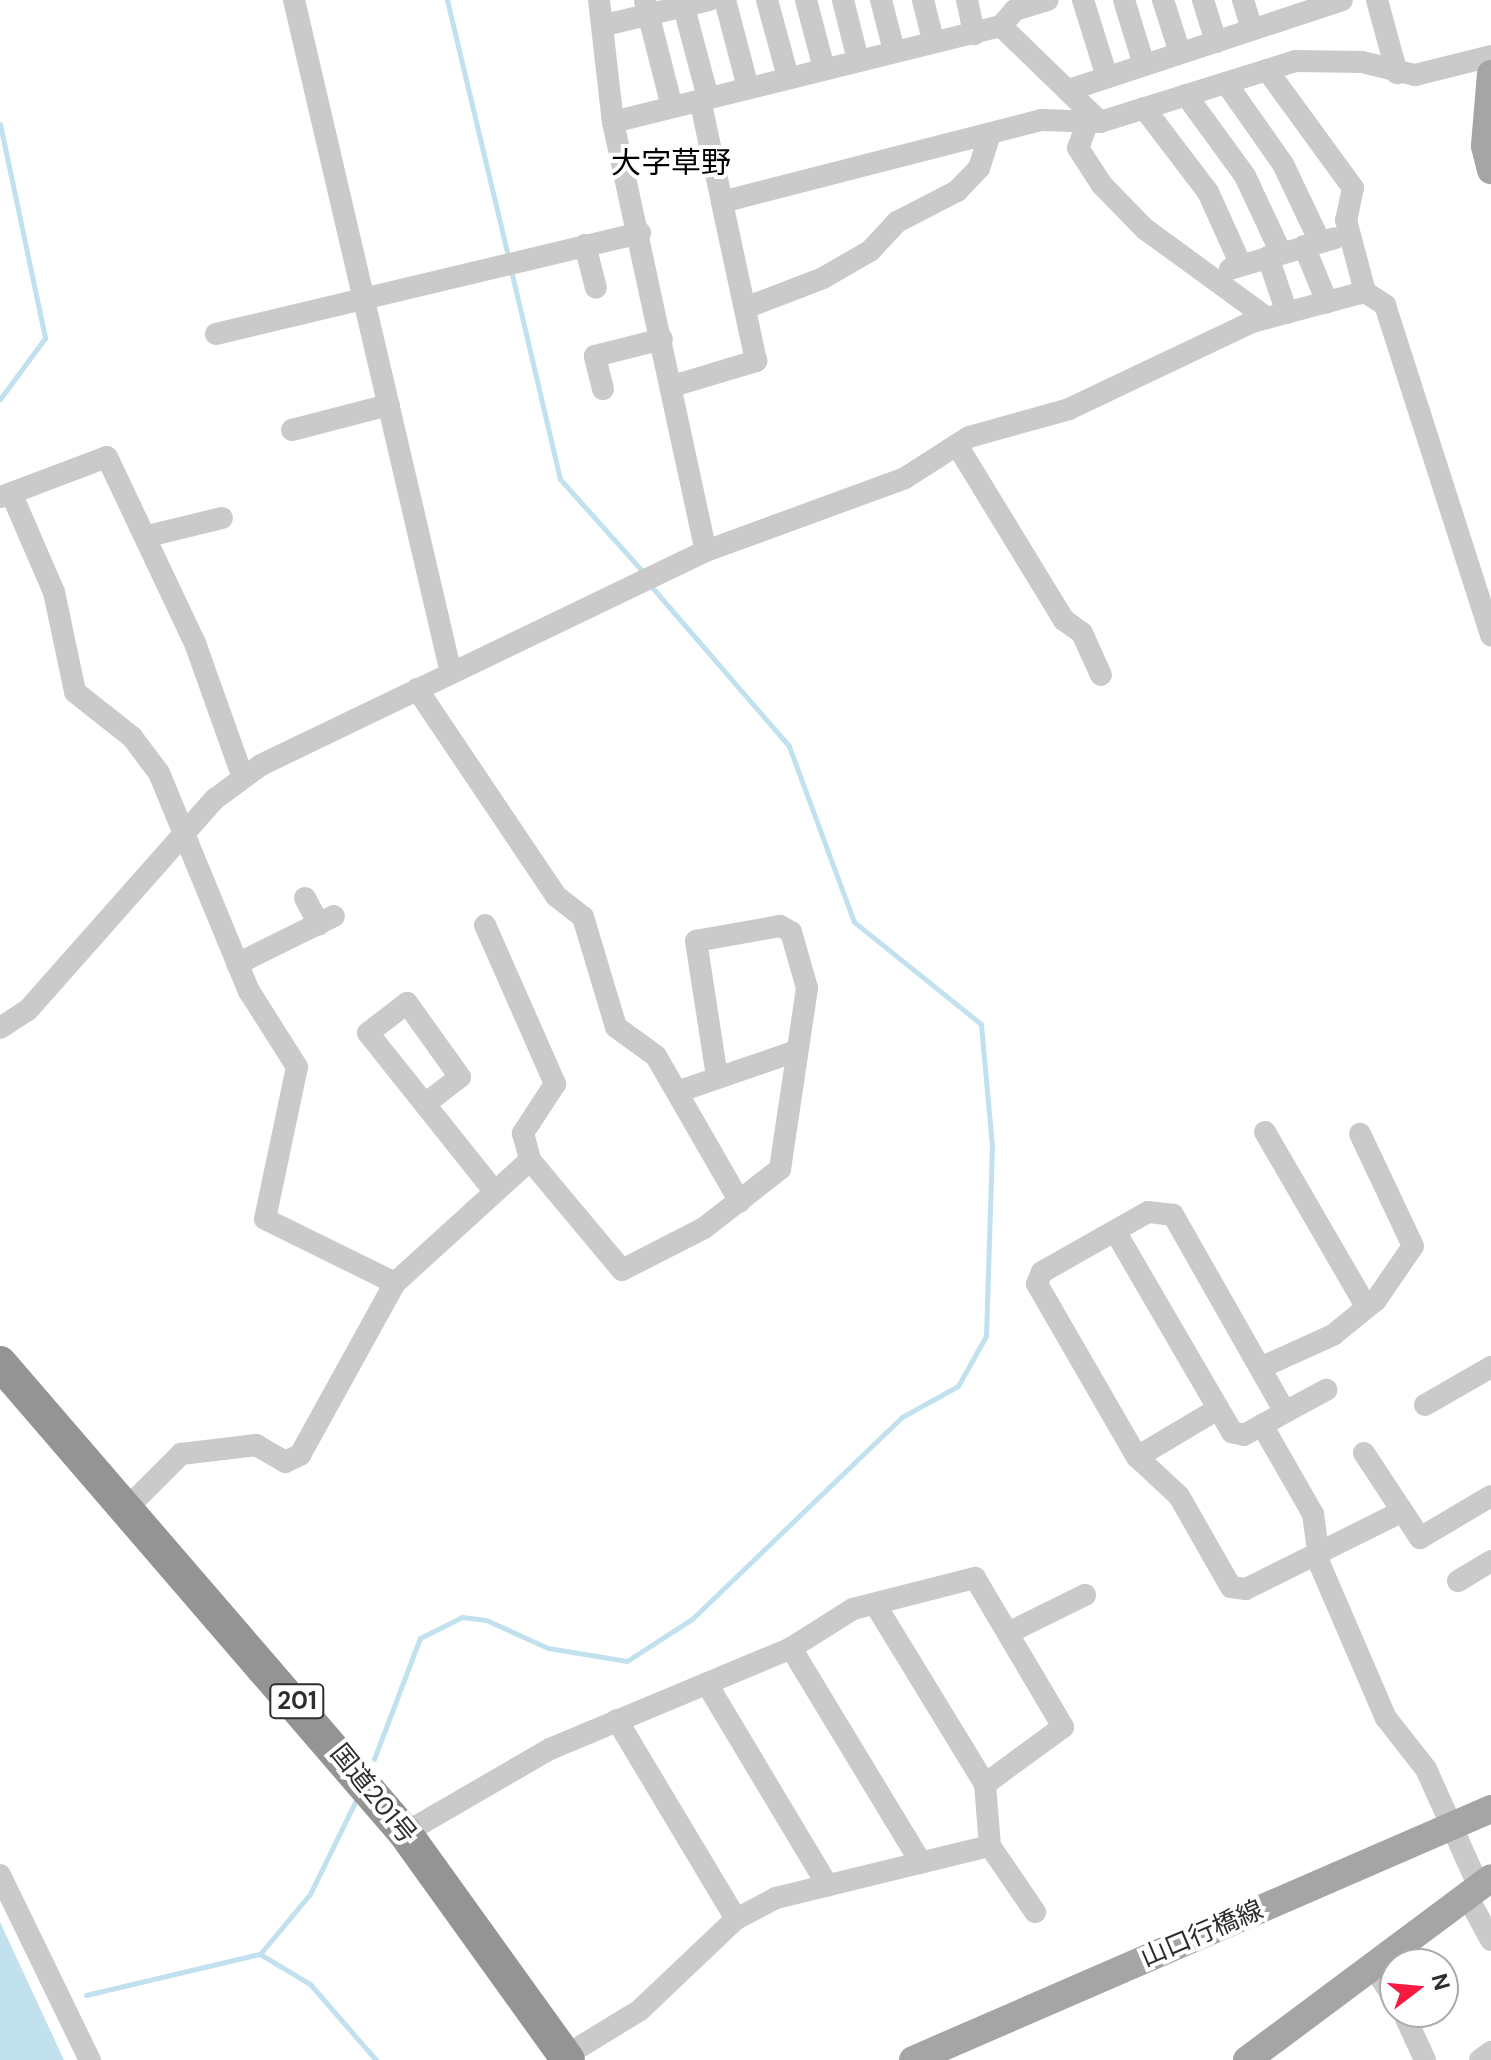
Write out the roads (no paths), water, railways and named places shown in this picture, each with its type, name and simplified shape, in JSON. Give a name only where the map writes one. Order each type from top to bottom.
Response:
[{"type":"highway","name":"国道201号","points":[[0,1363],[129,1506],[405,1833],[566,2058]]},
{"type":"main road","points":[[1491,74],[1485,146],[1491,170]]},
{"type":"main road","name":"山口行橋線","points":[[913,2060],[1491,1809]]},
{"type":"main road","points":[[1247,2060],[1479,1887]]},
{"type":"street","points":[[294,0],[451,673]]},
{"type":"street","points":[[599,0],[605,25],[613,122],[662,339],[676,385]]},
{"type":"street","points":[[605,25],[646,7],[709,0]]},
{"type":"street","points":[[725,0],[746,80]]},
{"type":"street","points":[[767,0],[786,70]]},
{"type":"street","points":[[806,0],[822,61]]},
{"type":"street","points":[[843,0],[856,52]]},
{"type":"street","points":[[881,0],[892,43]]},
{"type":"street","points":[[923,0],[931,33]]},
{"type":"street","points":[[967,0],[968,30]]},
{"type":"street","points":[[639,106],[670,99],[703,97],[746,80],[931,33],[1001,26],[1015,10],[1047,0]]},
{"type":"street","points":[[1083,0],[1107,77]]},
{"type":"street","points":[[1124,0],[1144,65]]},
{"type":"street","points":[[1163,0],[1180,53]]},
{"type":"street","points":[[1203,0],[1216,42]]},
{"type":"street","points":[[1243,0],[1252,30]]},
{"type":"street","points":[[1377,0],[1397,73]]},
{"type":"street","points":[[1072,89],[1252,30],[1285,9],[1330,2]]},
{"type":"street","points":[[683,3],[756,361],[676,385],[669,398],[706,551]]},
{"type":"street","points":[[646,7],[670,99]]},
{"type":"street","points":[[1001,26],[1072,89],[1094,122]]},
{"type":"street","points":[[613,122],[968,30]]},
{"type":"street","points":[[722,202],[1042,120],[1094,122],[1296,61],[1362,62],[1397,73],[1491,56]]},
{"type":"street","points":[[1267,70],[1353,188],[1348,234],[1365,292],[1385,305],[1491,635]]},
{"type":"street","points":[[1226,83],[1283,164],[1312,244],[1327,302]]},
{"type":"street","points":[[1186,95],[1245,176],[1275,255],[1277,315]]},
{"type":"street","points":[[1144,108],[1208,192],[1241,265]]},
{"type":"street","points":[[1094,122],[1078,148],[1102,185],[1145,229],[1209,275],[1277,315]]},
{"type":"street","points":[[745,308],[847,265],[897,222],[957,191],[979,168],[990,134]]},
{"type":"street","points":[[216,334],[261,312],[363,296],[640,233]]},
{"type":"street","points":[[1209,275],[1348,234]]},
{"type":"street","points":[[585,245],[596,288]]},
{"type":"street","points":[[0,1028],[28,1010],[182,834],[242,775],[706,551],[905,478],[957,445],[1069,409],[1277,315],[1365,292]]},
{"type":"street","points":[[603,389],[595,356],[662,339]]},
{"type":"street","points":[[292,430],[389,405]]},
{"type":"street","points":[[957,445],[1064,620],[1082,633],[1101,675]]},
{"type":"street","points":[[242,775],[148,536],[107,457],[6,496],[54,592],[75,692],[148,755],[237,964],[299,1077],[265,1219],[395,1283]]},
{"type":"street","points":[[148,536],[222,518]]},
{"type":"street","points":[[417,689],[556,896],[583,917],[616,1027],[649,1046],[680,1091],[740,1202]]},
{"type":"street","points":[[237,964],[326,920],[305,898]]},
{"type":"street","points":[[485,925],[555,1084],[523,1133],[530,1160],[622,1270],[740,1202],[780,1169],[807,988],[791,932],[780,926],[696,941],[717,1076]]},
{"type":"street","points":[[425,1104],[460,1077],[407,1003],[368,1033],[494,1191]]},
{"type":"street","points":[[680,1091],[796,1051]]},
{"type":"street","points":[[1265,1132],[1366,1306]]},
{"type":"street","points":[[1260,1368],[1287,1350],[1319,1345],[1366,1306],[1413,1246],[1360,1134]]},
{"type":"street","points":[[129,1506],[181,1454],[256,1445],[285,1462],[300,1455],[395,1283],[530,1160]]},
{"type":"street","points":[[1285,1412],[1173,1215],[1148,1212],[1042,1272],[1037,1284],[1137,1457],[1179,1496],[1236,1591],[1391,1517]]},
{"type":"street","points":[[1115,1231],[1232,1432],[1262,1425],[1326,1390]]},
{"type":"street","points":[[1425,1405],[1491,1367]]},
{"type":"street","points":[[1137,1457],[1218,1409]]},
{"type":"street","points":[[1262,1425],[1313,1514],[1318,1553],[1390,1728],[1426,1769],[1452,1826],[1479,1887],[1491,1940]]},
{"type":"street","points":[[1364,1453],[1420,1538],[1491,1496]]},
{"type":"street","points":[[1458,1581],[1491,1561]]},
{"type":"street","points":[[405,1833],[617,1720],[791,1648],[875,1604],[975,1578],[1063,1727],[985,1784]]},
{"type":"street","points":[[1008,1633],[1085,1595]]},
{"type":"street","points":[[875,1604],[985,1784],[990,1846],[1035,1912]]},
{"type":"street","points":[[791,1648],[921,1863]]},
{"type":"street","points":[[707,1684],[828,1886]]},
{"type":"street","points":[[617,1720],[736,1919]]},
{"type":"street","points":[[566,2058],[640,2010],[736,1919],[776,1898],[990,1846]]},
{"type":"street","points":[[0,1875],[90,2060]]},
{"type":"street","points":[[1373,1966],[1379,1975]]},
{"type":"street","points":[[1410,2028],[1425,2060]]},
{"type":"street","points":[[1480,2060],[1491,2052]]},
{"type":"water","points":[[0,1922],[64,2060],[0,2060]]},
{"type":"waterway","points":[[447,0],[509,260]]},
{"type":"waterway","points":[[0,124],[45,338],[0,399]]},
{"type":"waterway","points":[[511,270],[560,479],[644,573]]},
{"type":"waterway","points":[[374,1759],[420,1638],[462,1617],[486,1620],[548,1648],[627,1661],[692,1619],[902,1417],[958,1386],[986,1336],[992,1146],[981,1024],[854,922],[789,746],[649,584]]},
{"type":"waterway","points":[[86,1995],[260,1954],[310,1894],[358,1796]]},
{"type":"waterway","points":[[260,1954],[310,1984],[376,2060]]},
{"type":"district","name":"大字草野","points":[[671,163]]}]
